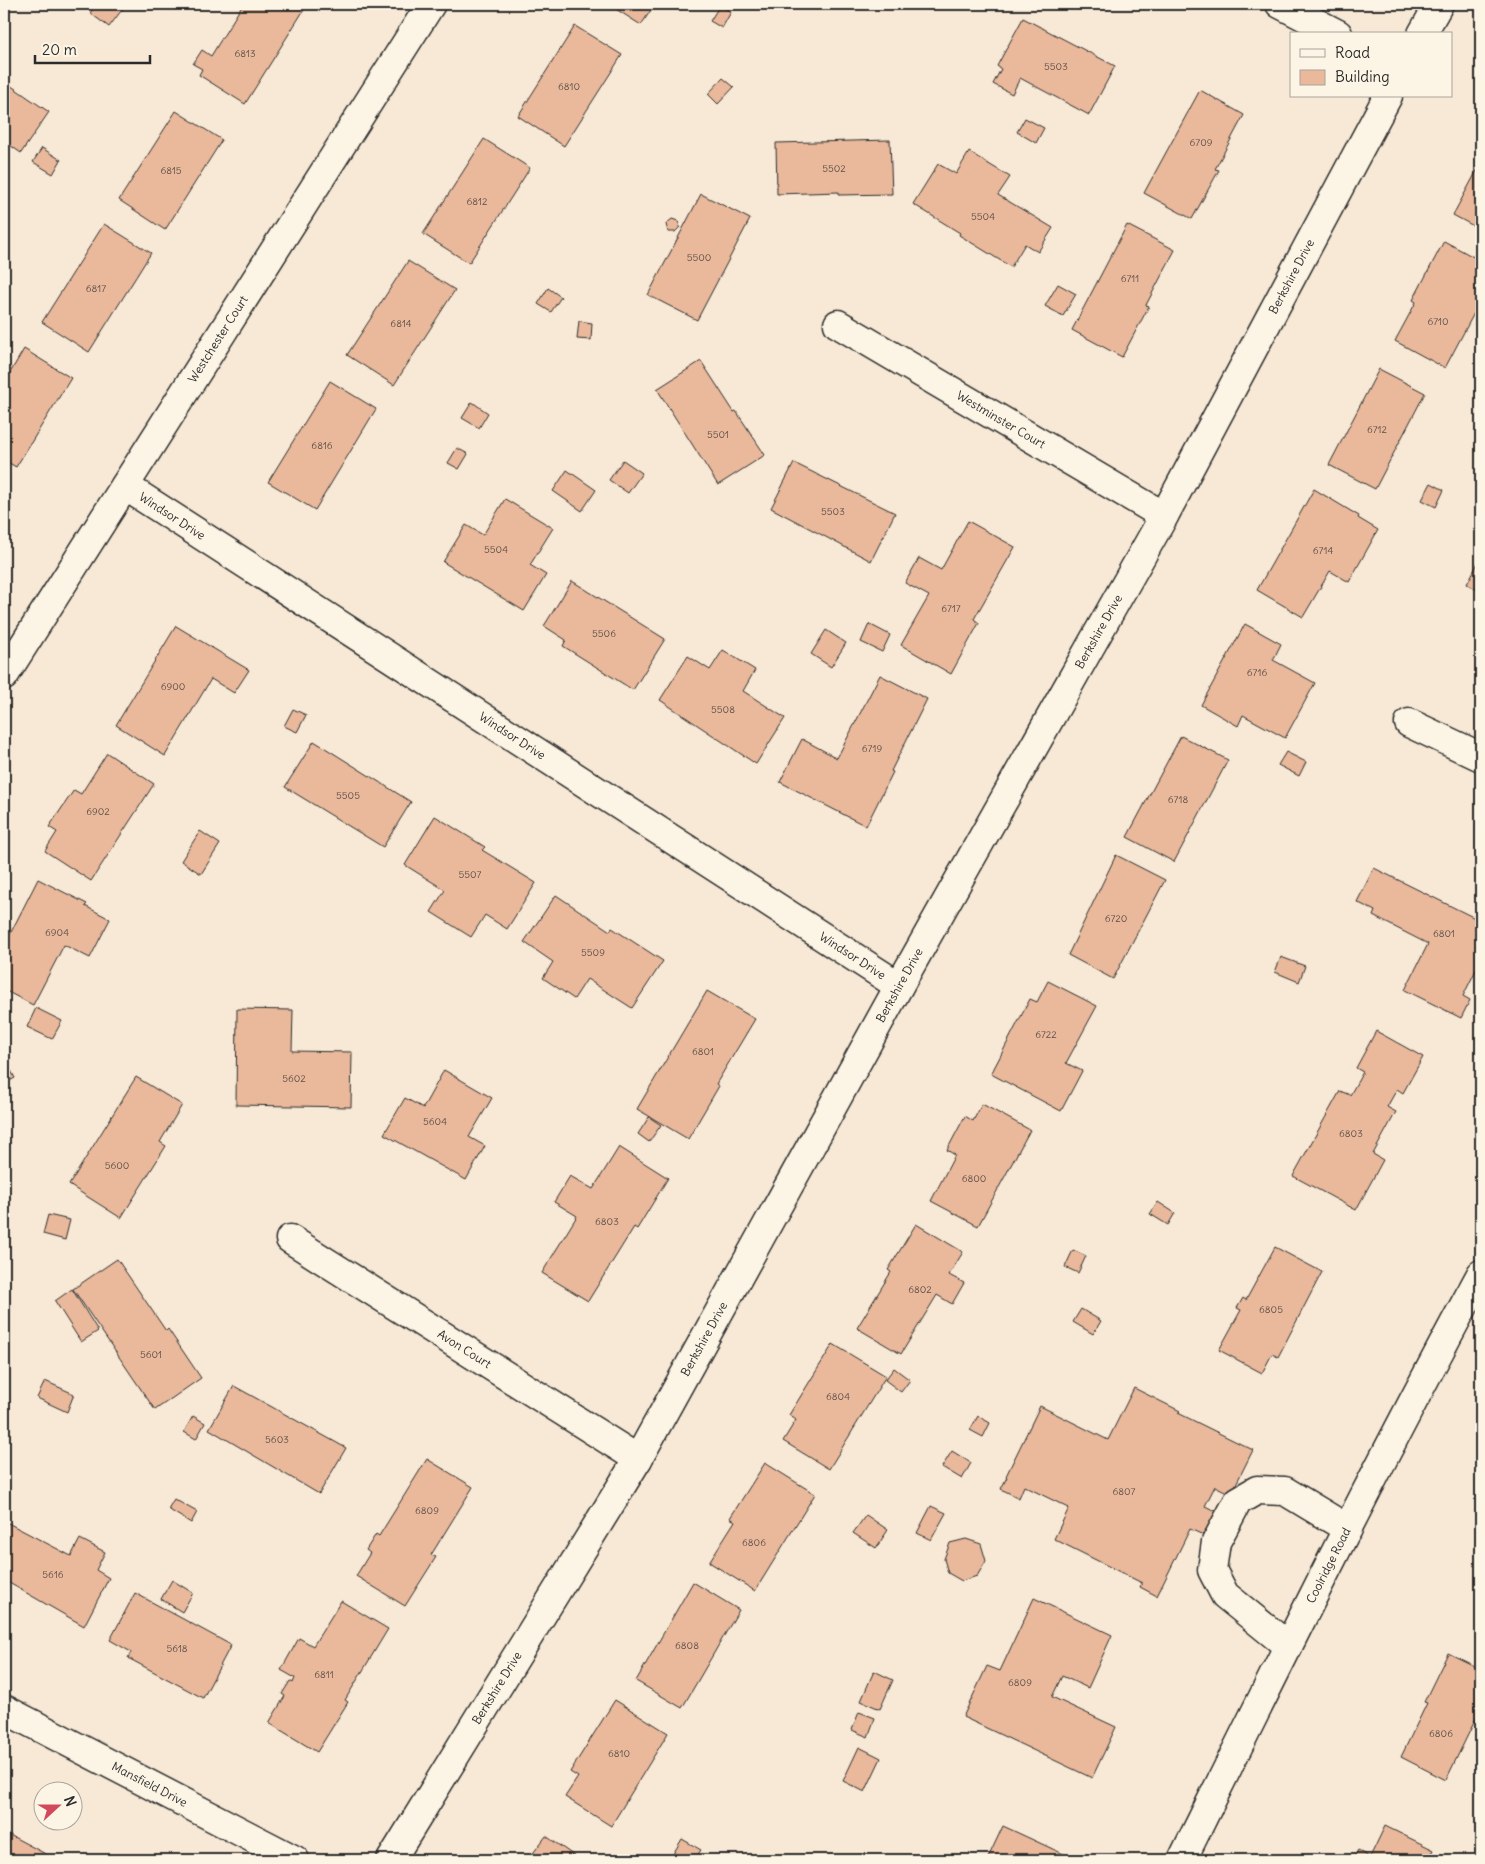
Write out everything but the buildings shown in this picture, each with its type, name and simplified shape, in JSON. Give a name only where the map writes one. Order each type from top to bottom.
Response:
[{"type":"street","name":"Westchester Court","points":[[4,676],[431,4]]},
{"type":"street","points":[[1280,4],[1334,32]]},
{"type":"street","points":[[1423,32],[1438,4]]},
{"type":"street","name":"Berkshire Drive","points":[[391,1860],[638,1460],[899,986],[1164,516],[1387,98]]},
{"type":"street","name":"Westminster Court","points":[[838,324],[1164,516]]},
{"type":"street","name":"Windsor Drive","points":[[125,486],[899,986]]},
{"type":"street","points":[[1409,723],[1481,757]]},
{"type":"street","name":"Avon Court","points":[[290,1240],[638,1460]]},
{"type":"street","name":"Coolridge Road","points":[[1182,1860],[1288,1646],[1435,1358],[1481,1274]]},
{"type":"street","points":[[1288,1646],[1225,1595],[1212,1570],[1216,1542],[1238,1501],[1257,1490],[1285,1491],[1348,1529]]},
{"type":"street","name":"Mansfield Drive","points":[[4,1709],[295,1860]]}]
